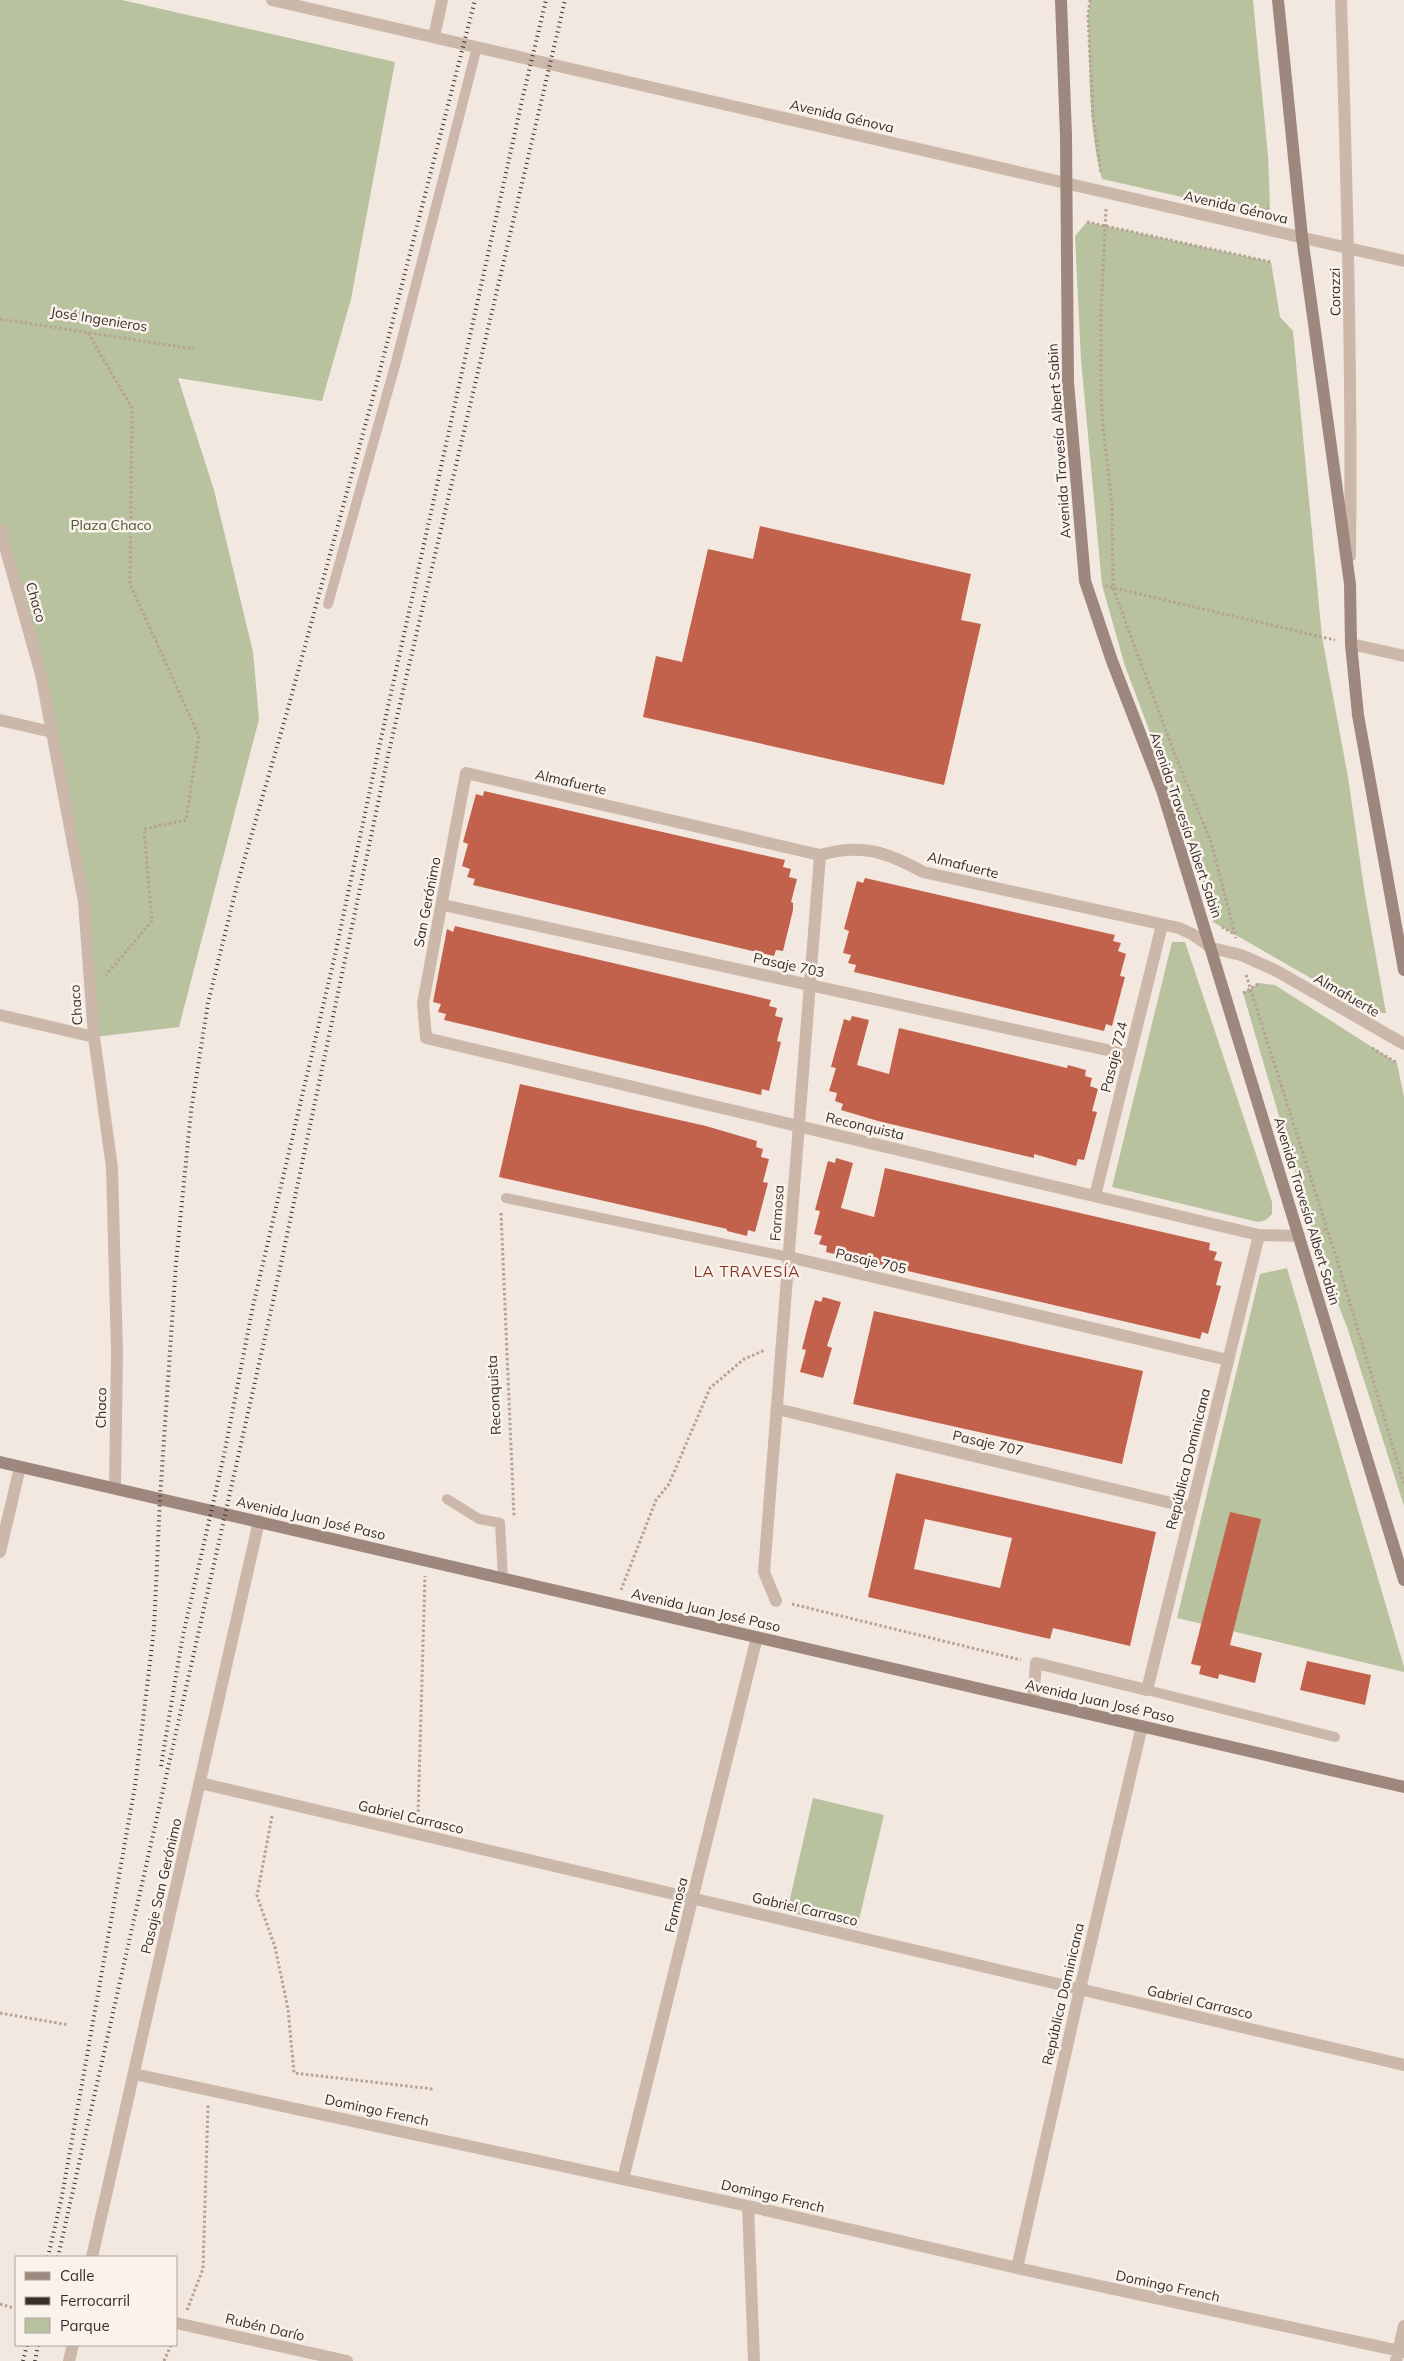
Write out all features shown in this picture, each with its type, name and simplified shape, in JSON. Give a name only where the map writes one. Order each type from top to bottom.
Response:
[{"type":"main road","name":"Avenida Travesía Albert Sabin","points":[[1061,0],[1066,184],[1068,382],[1084,581],[1112,661],[1162,790],[1212,948],[1404,1580]]},
{"type":"main road","points":[[1278,0],[1302,237],[1350,584],[1351,644],[1358,715],[1404,970]]},
{"type":"main road","name":"Avenida Juan José Paso","points":[[0,1462],[1404,1788]]},
{"type":"street","name":"Avenida Génova","points":[[272,0],[1404,261]]},
{"type":"street","points":[[434,37],[442,0]]},
{"type":"street","name":"Corazzi","points":[[1341,0],[1349,249],[1351,406],[1350,584]]},
{"type":"street","name":"Chaco","points":[[0,529],[41,674],[84,902],[94,1037],[112,1168],[117,1352],[115,1488]]},
{"type":"street","points":[[1351,644],[1404,656]]},
{"type":"street","points":[[0,720],[52,732]]},
{"type":"street","name":"Almafuerte","points":[[466,773],[820,855],[842,849],[872,850],[898,859],[923,872],[1162,925],[1192,934],[1212,948],[1241,955],[1275,970],[1404,1044]]},
{"type":"street","name":"San Gerónimo","points":[[426,1038],[423,1003],[466,773]]},
{"type":"street","name":"Formosa","points":[[776,1601],[764,1572],[820,855]]},
{"type":"street","name":"Pasaje 703","points":[[442,905],[1130,1055]]},
{"type":"street","name":"Pasaje 724","points":[[1095,1196],[1162,925]]},
{"type":"street","points":[[0,1015],[94,1037]]},
{"type":"street","name":"Reconquista","points":[[426,1038],[1259,1235],[1299,1236]]},
{"type":"street","name":"República Dominicana","points":[[1147,1690],[1259,1235]]},
{"type":"street","name":"Pasaje 705","points":[[789,1257],[1228,1360]]},
{"type":"street","name":"Pasaje 707","points":[[777,1408],[1192,1508]]},
{"type":"street","points":[[0,1552],[20,1467]]},
{"type":"street","name":"Pasaje San Gerónimo","points":[[92,2256],[259,1521]]},
{"type":"street","name":"Formosa","points":[[623,2179],[694,1899],[756,1637]]},
{"type":"street","points":[[1034,1701],[1036,1663],[1147,1690]]},
{"type":"street","name":"República Dominicana","points":[[1017,2268],[1142,1726]]},
{"type":"street","name":"Gabriel Carrasco","points":[[200,1783],[1404,2065]]},
{"type":"street","name":"Domingo French","points":[[134,2074],[748,2206],[1399,2355]]},
{"type":"street","points":[[748,2206],[754,2361]]},
{"type":"street","name":"Rubén Darío","points":[[179,2324],[347,2361]]},
{"type":"street","points":[[1399,2355],[1404,2326]]},
{"type":"street","points":[[69,2361],[72,2346]]},
{"type":"lane","points":[[328,604],[396,362],[478,47]]},
{"type":"lane","name":"Pasaje 705","points":[[506,1198],[789,1257]]},
{"type":"lane","points":[[447,1499],[479,1518],[500,1523],[503,1578]]},
{"type":"lane","points":[[1147,1690],[1335,1737]]},
{"type":"path","points":[[1090,0],[1088,16],[1092,117],[1097,160],[1107,193],[1101,312],[1101,392],[1112,504],[1113,588],[1175,754],[1211,842],[1235,934]]},
{"type":"path","points":[[1087,222],[1271,262]]},
{"type":"path","name":"José Ingenieros","points":[[0,320],[194,349]]},
{"type":"path","points":[[88,333],[132,408],[130,584],[199,736],[186,820],[144,829],[152,921],[90,992]]},
{"type":"path","points":[[1084,581],[1351,644]]},
{"type":"path","points":[[1250,988],[1337,1260],[1404,1484]]},
{"type":"path","name":"Reconquista","points":[[500,1523],[515,1522],[501,1210],[506,1198]]},
{"type":"path","points":[[615,1604],[656,1500],[669,1484],[710,1388],[744,1359],[782,1343]]},
{"type":"path","points":[[418,1834],[426,1560]]},
{"type":"path","points":[[776,1601],[1036,1663]]},
{"type":"path","points":[[275,1801],[257,1896],[275,1947],[285,1992],[294,2074],[434,2089]]},
{"type":"path","points":[[0,2013],[69,2025]]},
{"type":"path","points":[[179,2324],[204,2269],[208,2090]]},
{"type":"path","points":[[0,2304],[14,2308]]},
{"type":"path","points":[[164,2361],[171,2346]]},
{"type":"green space","name":"Plaza Chaco","points":[[0,0],[122,0],[395,62],[351,299],[322,401],[178,378],[214,490],[253,652],[259,719],[179,1027],[94,1037],[84,902],[52,732],[0,529]]},
{"type":"green space","points":[[1090,0],[1253,0],[1268,156],[1270,206],[1262,215],[1102,179],[1094,139],[1090,98],[1088,16]]},
{"type":"green space","points":[[1087,222],[1271,262],[1280,317],[1293,331],[1322,637],[1348,777],[1365,895],[1386,1013],[1370,1012],[1213,922],[1186,828],[1125,666],[1102,585],[1081,360],[1075,236]]},
{"type":"green space","points":[[1172,942],[1185,942],[1272,1202],[1272,1214],[1266,1220],[1258,1222],[1112,1187]]},
{"type":"green space","points":[[1259,983],[1275,985],[1397,1063],[1404,1097],[1404,1506],[1347,1327],[1322,1263],[1243,993]]},
{"type":"green space","points":[[1287,1268],[1404,1672],[1177,1618],[1260,1274]]},
{"type":"green space","points":[[813,1798],[884,1815],[857,1928],[787,1912]]},
{"type":"building","points":[[760,526],[971,574],[961,620],[981,624],[944,785],[643,717],[656,656],[682,662],[708,549],[753,559]]},
{"type":"building","points":[[484,791],[785,860],[783,867],[791,869],[789,877],[797,879],[791,902],[793,903],[793,910],[783,951],[776,950],[774,956],[473,885],[475,879],[467,877],[470,869],[462,866],[468,844],[463,842],[476,794],[483,796]]},
{"type":"building","points":[[865,878],[1115,935],[1113,941],[1121,943],[1118,951],[1126,954],[1120,976],[1125,977],[1112,1026],[1106,1024],[1104,1031],[854,972],[856,965],[848,963],[851,955],[843,953],[849,931],[844,929],[857,881],[863,883]]},
{"type":"building","points":[[455,926],[771,1000],[769,1006],[777,1008],[775,1016],[783,1018],[777,1041],[781,1042],[769,1091],[762,1089],[761,1095],[444,1020],[446,1014],[438,1012],[441,1004],[433,1002],[447,929],[453,932]]},
{"type":"building","points":[[852,1016],[869,1020],[857,1065],[889,1074],[899,1028],[1067,1068],[1068,1065],[1086,1070],[1085,1076],[1092,1078],[1090,1086],[1098,1089],[1092,1111],[1097,1112],[1084,1160],[1078,1159],[1076,1166],[1034,1154],[1034,1158],[878,1121],[841,1110],[843,1104],[835,1101],[837,1093],[829,1091],[836,1068],[831,1067],[844,1019],[850,1021]]},
{"type":"building","points":[[520,1084],[706,1126],[757,1141],[756,1147],[763,1149],[761,1157],[769,1159],[763,1182],[768,1183],[755,1232],[748,1230],[747,1236],[727,1231],[727,1229],[499,1177]]},
{"type":"building","points":[[836,1158],[853,1163],[841,1208],[874,1217],[885,1168],[1210,1243],[1209,1250],[1217,1252],[1214,1260],[1222,1262],[1216,1285],[1221,1286],[1208,1334],[1202,1332],[1200,1339],[826,1252],[827,1246],[819,1244],[822,1236],[814,1234],[820,1211],[815,1210],[828,1161],[835,1163]]},
{"type":"building","points":[[823,1297],[841,1302],[827,1346],[832,1348],[823,1378],[800,1372],[806,1350],[802,1349],[815,1300],[821,1302]]},
{"type":"building","points":[[874,1311],[1143,1371],[1122,1464],[853,1404]]},
{"type":"building","points":[[896,1473],[1156,1532],[1130,1646],[1053,1628],[1050,1639],[868,1597]],"holes":[[[925,1519],[1012,1538],[1000,1588],[914,1569]]]},
{"type":"building","points":[[1230,1512],[1261,1519],[1230,1645],[1262,1653],[1255,1683],[1219,1674],[1218,1679],[1199,1674],[1201,1666],[1191,1664]]},
{"type":"building","points":[[1307,1661],[1371,1675],[1365,1705],[1300,1690]]},
{"type":"railway","points":[[48,2256],[62,2196],[135,1786],[154,1629],[160,1498],[176,1263],[191,1111],[208,1003],[237,885],[287,712],[377,382],[475,0]]},
{"type":"railway","points":[[161,1766],[182,1640],[224,1455],[253,1306],[335,955],[378,752],[523,96],[546,0]]},
{"type":"railway","points":[[58,2256],[272,1306],[389,751],[565,0]]},
{"type":"railway","points":[[23,2361],[27,2346]]},
{"type":"railway","points":[[35,2361],[38,2346]]},
{"type":"district","name":"LA TRAVESÍA","points":[[747,1271]]}]
